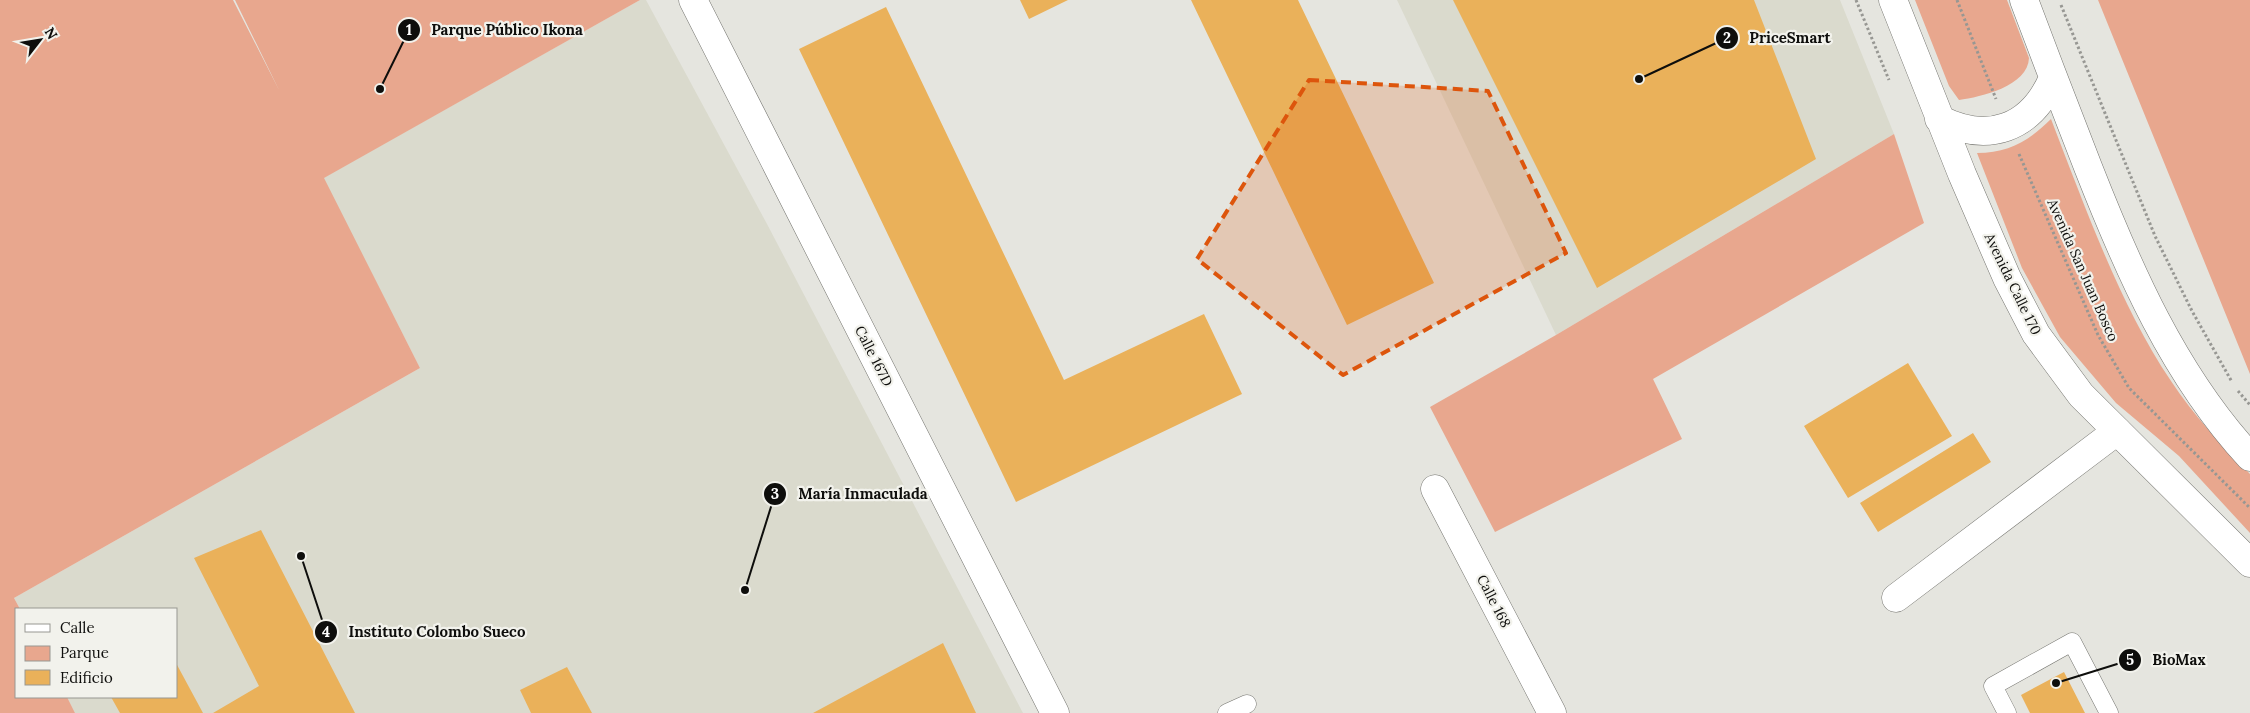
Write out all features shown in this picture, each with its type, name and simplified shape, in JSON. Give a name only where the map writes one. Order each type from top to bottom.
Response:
[{"type":"main road","name":"Calle 167D","points":[[693,0],[1055,713]]},
{"type":"main road","name":"Avenida Calle 170","points":[[1893,0],[1939,119],[2022,309],[2060,368],[2081,395],[2250,563]]},
{"type":"main road","points":[[2024,0],[2053,78],[2135,281],[2187,374],[2217,417],[2247,452]]},
{"type":"main road","points":[[1939,119],[1954,127],[1971,131],[1988,132],[2007,127],[2021,121],[2035,109],[2046,95],[2053,78]]},
{"type":"main road","points":[[1896,598],[2117,431]]},
{"type":"main road","name":"Calle 168","points":[[1436,489],[1552,713]]},
{"type":"lane","points":[[2007,713],[1993,686],[2072,642],[2108,713]]},
{"type":"lane","points":[[1227,713],[1247,704]]},
{"type":"path","name":"Avenida San Juan Bosco","points":[[1957,0],[2007,127],[2098,335],[2129,388],[2250,508]]},
{"type":"path","points":[[2059,0],[2155,236],[2192,311],[2233,384],[2250,405]]},
{"type":"highlighted area","points":[[1309,80],[1488,91],[1566,253],[1343,375],[1197,259]]},
{"type":"shaded area","points":[[640,0],[646,0],[767,224],[1023,713],[75,713],[68,698],[178,698],[178,608],[19,608],[14,598],[420,368],[323,178]]},
{"type":"shaded area","points":[[1397,0],[1840,0],[1894,134],[1556,335]]},
{"type":"green space","points":[[0,0],[233,0],[279,90],[235,0],[640,0],[324,178],[420,368],[14,598],[19,608],[15,608],[15,698],[68,698],[75,713],[0,713]]},
{"type":"green space","points":[[1915,0],[2007,0],[2029,58],[2027,68],[2021,76],[2002,88],[1991,93],[1959,100],[1949,86]]},
{"type":"green space","points":[[2098,0],[2250,0],[2250,374]]},
{"type":"green space","points":[[2051,119],[2104,254],[2135,320],[2171,381],[2189,406],[2218,441],[2250,474],[2250,533],[2179,456],[2116,403],[2060,337],[2022,268],[1977,153],[1999,151],[2017,144],[2035,134]]},
{"type":"green space","points":[[1894,134],[1924,223],[1653,379],[1682,439],[1495,532],[1430,407],[1556,335]]},
{"type":"building","points":[[1020,0],[1068,0],[1029,19]]},
{"type":"building","points":[[1191,0],[1298,0],[1434,283],[1347,325]]},
{"type":"building","points":[[1453,0],[1754,0],[1816,159],[1597,288]]},
{"type":"building","points":[[886,7],[1064,380],[1204,314],[1242,394],[1016,502],[799,49]]},
{"type":"building","points":[[1908,363],[1952,436],[1848,498],[1804,426]]},
{"type":"building","points":[[1973,433],[1991,462],[1878,532],[1860,503]]},
{"type":"building","points":[[261,530],[355,713],[213,713],[259,686],[194,558]]},
{"type":"building","points":[[943,643],[976,713],[813,713]]},
{"type":"building","points":[[178,667],[203,713],[120,713],[112,698],[178,698]]},
{"type":"building","points":[[567,667],[592,713],[531,713],[520,690]]},
{"type":"building","points":[[2064,672],[2085,713],[2030,713],[2021,695]]},
{"type":"place","name":"PriceSmart","points":[[1639,79]]},
{"type":"place","name":"Parque Público Ikona","points":[[380,89]]},
{"type":"place","name":"Instituto Colombo Sueco","points":[[301,556]]},
{"type":"place","name":"María Inmaculada","points":[[745,590]]},
{"type":"place","name":"BioMax","points":[[2056,683]]}]
